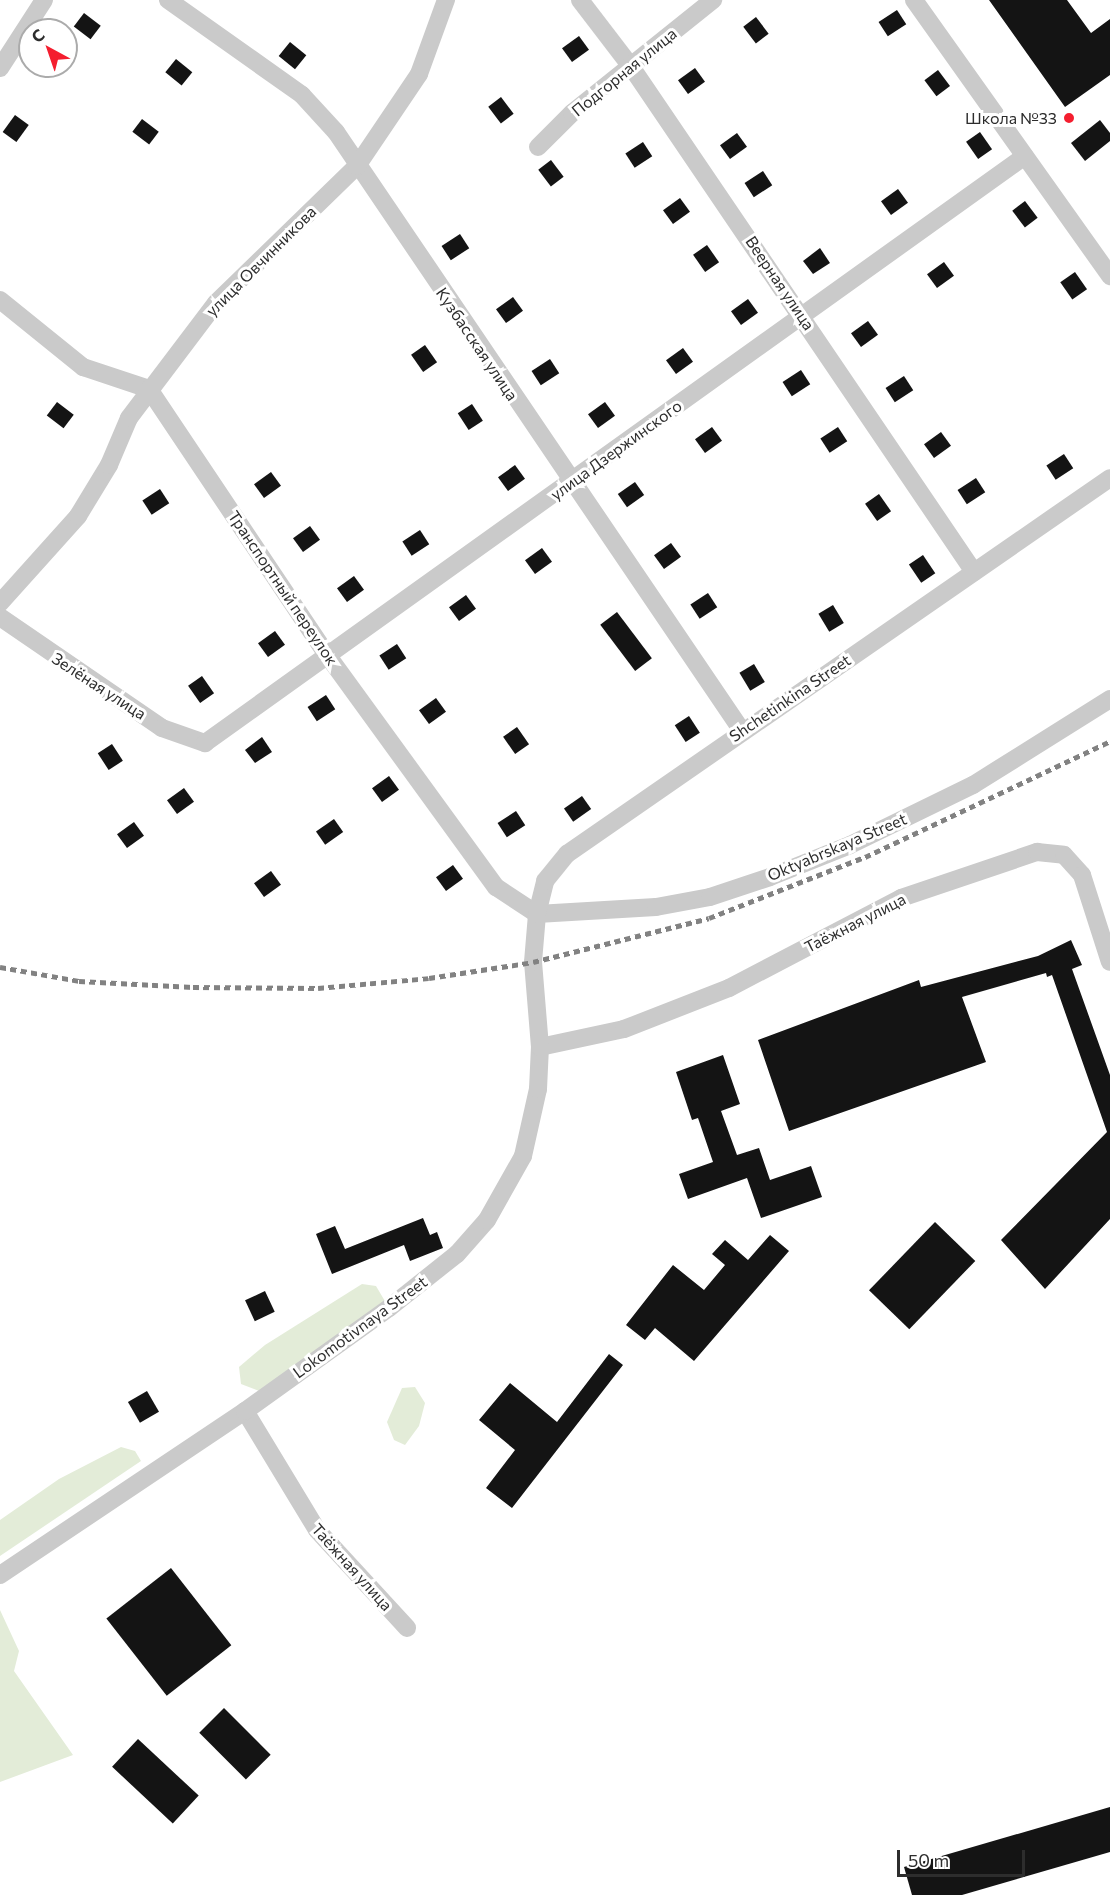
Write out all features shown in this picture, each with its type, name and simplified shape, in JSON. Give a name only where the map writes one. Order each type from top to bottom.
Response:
[{"type":"street","points":[[0,68],[44,0]]},
{"type":"street","name":"Кузбасская улица","points":[[168,0],[302,95],[336,132],[571,483],[742,731]]},
{"type":"street","name":"улица Овчинникова","points":[[0,603],[78,516],[109,465],[129,418],[216,303],[357,166],[419,74],[446,0]]},
{"type":"street","name":"Веерная улица","points":[[580,0],[632,68],[803,316],[974,572]]},
{"type":"street","name":"Подгорная улица","points":[[538,147],[572,113],[632,68],[713,0]]},
{"type":"street","points":[[914,0],[1110,276]]},
{"type":"street","name":"улица Дзержинского","points":[[205,743],[1025,156]]},
{"type":"street","points":[[0,300],[83,367],[149,389]]},
{"type":"street","name":"Транспортный переулок","points":[[149,389],[328,656],[496,887],[537,914]]},
{"type":"street","name":"Shchetinkina Street","points":[[533,962],[537,914],[545,881],[567,854],[1110,478]]},
{"type":"street","name":"Зелёная улица","points":[[0,617],[38,646],[162,728],[205,743]]},
{"type":"street","name":"Oktyabrskaya Street","points":[[537,914],[656,907],[710,897],[770,877],[850,845],[973,785],[1110,699]]},
{"type":"street","name":"Таёжная улица","points":[[540,1047],[624,1029],[719,992],[901,898],[1037,852],[1064,855],[1082,875],[1110,962]]},
{"type":"street","name":"Lokomotivnaya Street","points":[[0,1575],[245,1411],[423,1282],[457,1254],[487,1220],[523,1156],[538,1089],[540,1047],[533,962]]},
{"type":"street","name":"Таёжная улица","points":[[245,1411],[317,1530],[407,1628]]},
{"type":"green space","points":[[362,1284],[376,1286],[389,1308],[267,1394],[241,1384],[239,1367],[265,1345]]},
{"type":"green space","points":[[415,1387],[425,1403],[419,1426],[405,1445],[394,1440],[387,1422],[402,1388]]},
{"type":"green space","points":[[121,1447],[135,1451],[141,1461],[0,1556],[0,1520],[59,1479]]},
{"type":"green space","points":[[0,1610],[19,1651],[14,1671],[73,1755],[0,1782]]},
{"type":"building","points":[[989,0],[1067,0],[1091,33],[1110,19],[1110,75],[1065,107]]},
{"type":"building","points":[[897,10],[906,24],[888,36],[879,22]]},
{"type":"building","points":[[84,13],[101,26],[91,39],[78,30],[78,21]]},
{"type":"building","points":[[756,17],[769,34],[756,43],[743,27]]},
{"type":"building","points":[[579,36],[589,50],[572,62],[562,48]]},
{"type":"building","points":[[290,42],[306,55],[295,69],[279,56]]},
{"type":"building","points":[[176,59],[192,72],[182,85],[165,72]]},
{"type":"building","points":[[695,68],[705,82],[688,94],[678,80]]},
{"type":"building","points":[[938,70],[950,86],[936,96],[924,80]]},
{"type":"building","points":[[501,97],[514,114],[501,123],[488,107]]},
{"type":"building","points":[[15,115],[29,125],[16,142],[3,132]]},
{"type":"building","points":[[142,119],[159,132],[149,144],[132,132]]},
{"type":"building","points":[[1100,120],[1110,133],[1110,141],[1085,161],[1071,143]]},
{"type":"building","points":[[980,132],[992,149],[978,159],[966,142]]},
{"type":"building","points":[[737,133],[747,147],[730,159],[720,145]]},
{"type":"building","points":[[643,142],[652,156],[635,168],[625,153]]},
{"type":"building","points":[[551,160],[564,177],[551,186],[538,170]]},
{"type":"building","points":[[763,171],[772,185],[754,197],[745,183]]},
{"type":"building","points":[[898,189],[908,203],[891,215],[881,201]]},
{"type":"building","points":[[680,198],[690,212],[673,224],[663,210]]},
{"type":"building","points":[[1025,201],[1038,218],[1025,227],[1012,211]]},
{"type":"building","points":[[460,234],[469,248],[451,260],[442,246]]},
{"type":"building","points":[[707,245],[719,262],[705,272],[693,255]]},
{"type":"building","points":[[820,248],[830,263],[813,274],[803,261]]},
{"type":"building","points":[[944,262],[954,276],[937,288],[927,274]]},
{"type":"building","points":[[1075,272],[1087,289],[1072,300],[1060,282]]},
{"type":"building","points":[[513,297],[523,311],[506,323],[496,309]]},
{"type":"building","points":[[748,299],[758,313],[741,325],[731,311]]},
{"type":"building","points":[[868,321],[878,335],[861,347],[851,333]]},
{"type":"building","points":[[425,345],[437,362],[423,372],[411,355]]},
{"type":"building","points":[[683,348],[693,362],[676,374],[666,360]]},
{"type":"building","points":[[550,359],[559,373],[541,385],[532,371]]},
{"type":"building","points":[[801,370],[810,384],[792,396],[783,382]]},
{"type":"building","points":[[904,376],[913,390],[895,402],[886,388]]},
{"type":"building","points":[[57,402],[74,415],[64,428],[47,416]]},
{"type":"building","points":[[605,402],[615,416],[598,428],[588,414]]},
{"type":"building","points":[[472,404],[483,421],[469,430],[458,413]]},
{"type":"building","points":[[712,427],[722,441],[705,453],[695,439]]},
{"type":"building","points":[[838,427],[847,441],[830,453],[820,438]]},
{"type":"building","points":[[941,432],[951,446],[934,458],[924,444]]},
{"type":"building","points":[[1064,454],[1073,468],[1056,480],[1046,465]]},
{"type":"building","points":[[515,465],[525,479],[508,491],[498,477]]},
{"type":"building","points":[[271,472],[281,486],[264,498],[254,484]]},
{"type":"building","points":[[976,478],[985,492],[967,504],[958,490]]},
{"type":"building","points":[[635,482],[644,495],[627,507],[618,494]]},
{"type":"building","points":[[160,489],[169,503],[152,515],[142,500]]},
{"type":"building","points":[[879,494],[891,511],[877,521],[865,504]]},
{"type":"building","points":[[310,526],[320,540],[303,552],[293,538]]},
{"type":"building","points":[[420,530],[429,544],[412,556],[402,541]]},
{"type":"building","points":[[671,543],[681,557],[664,569],[654,555]]},
{"type":"building","points":[[542,548],[552,562],[535,574],[525,560]]},
{"type":"building","points":[[923,555],[935,573],[921,583],[909,565]]},
{"type":"building","points":[[354,576],[364,590],[347,602],[337,588]]},
{"type":"building","points":[[708,593],[717,607],[700,619],[690,604]]},
{"type":"building","points":[[466,595],[476,609],[459,621],[449,607]]},
{"type":"building","points":[[833,605],[844,623],[829,632],[818,614]]},
{"type":"building","points":[[617,612],[652,658],[635,671],[600,625]]},
{"type":"building","points":[[275,631],[285,645],[268,657],[258,643]]},
{"type":"building","points":[[397,644],[406,658],[389,670],[379,655]]},
{"type":"building","points":[[754,664],[765,682],[750,691],[739,673]]},
{"type":"building","points":[[202,676],[214,693],[200,703],[188,686]]},
{"type":"building","points":[[326,695],[335,709],[317,721],[308,707]]},
{"type":"building","points":[[436,698],[446,712],[429,724],[419,710]]},
{"type":"building","points":[[689,716],[700,733],[686,742],[675,725]]},
{"type":"building","points":[[517,727],[529,744],[515,754],[503,737]]},
{"type":"building","points":[[262,737],[272,752],[255,763],[245,750]]},
{"type":"building","points":[[112,744],[123,761],[109,770],[98,753]]},
{"type":"building","points":[[389,776],[399,790],[382,802],[372,788]]},
{"type":"building","points":[[184,788],[194,802],[177,814],[167,800]]},
{"type":"building","points":[[582,796],[591,809],[573,822],[564,809]]},
{"type":"building","points":[[516,811],[525,825],[507,837],[498,823]]},
{"type":"building","points":[[334,819],[343,832],[325,845],[316,832]]},
{"type":"building","points":[[134,822],[144,836],[127,848],[117,834]]},
{"type":"building","points":[[453,865],[463,879],[446,891],[436,877]]},
{"type":"building","points":[[271,871],[281,885],[264,897],[254,883]]},
{"type":"building","points":[[1071,940],[1082,965],[1072,969],[1110,1075],[1110,1219],[1045,1289],[1001,1240],[1107,1132],[1052,975],[1047,977],[1046,973],[962,997],[986,1062],[789,1131],[758,1040],[919,980],[921,987],[1038,956]]},
{"type":"building","points":[[723,1055],[740,1104],[721,1111],[737,1155],[759,1148],[770,1180],[811,1166],[822,1197],[761,1218],[747,1178],[688,1199],[679,1174],[713,1162],[698,1118],[692,1120],[676,1072]]},
{"type":"building","points":[[423,1218],[430,1235],[437,1232],[443,1248],[410,1261],[404,1245],[332,1274],[316,1234],[335,1226],[345,1249]]},
{"type":"building","points":[[935,1222],[975,1261],[909,1329],[869,1290]]},
{"type":"building","points":[[770,1235],[789,1251],[694,1361],[655,1328],[645,1340],[626,1325],[673,1265],[704,1290],[725,1265],[712,1254],[725,1240],[748,1260]]},
{"type":"building","points":[[265,1291],[275,1312],[255,1321],[245,1300]]},
{"type":"building","points":[[609,1354],[623,1365],[512,1508],[486,1488],[515,1450],[479,1420],[510,1383],[557,1422]]},
{"type":"building","points":[[147,1391],[159,1412],[140,1423],[128,1402]]},
{"type":"building","points":[[171,1568],[231,1645],[167,1696],[106,1618]]},
{"type":"building","points":[[224,1708],[271,1755],[246,1779],[199,1733]]},
{"type":"building","points":[[138,1739],[199,1796],[173,1823],[112,1767]]},
{"type":"building","points":[[1110,1807],[1110,1852],[962,1895],[912,1895],[904,1867]]},
{"type":"railway","points":[[0,967],[79,981],[193,987],[318,988],[429,978],[533,962],[709,918],[865,857],[1110,741]]},
{"type":"place","name":"Школа №33","points":[[1069,118]]}]
